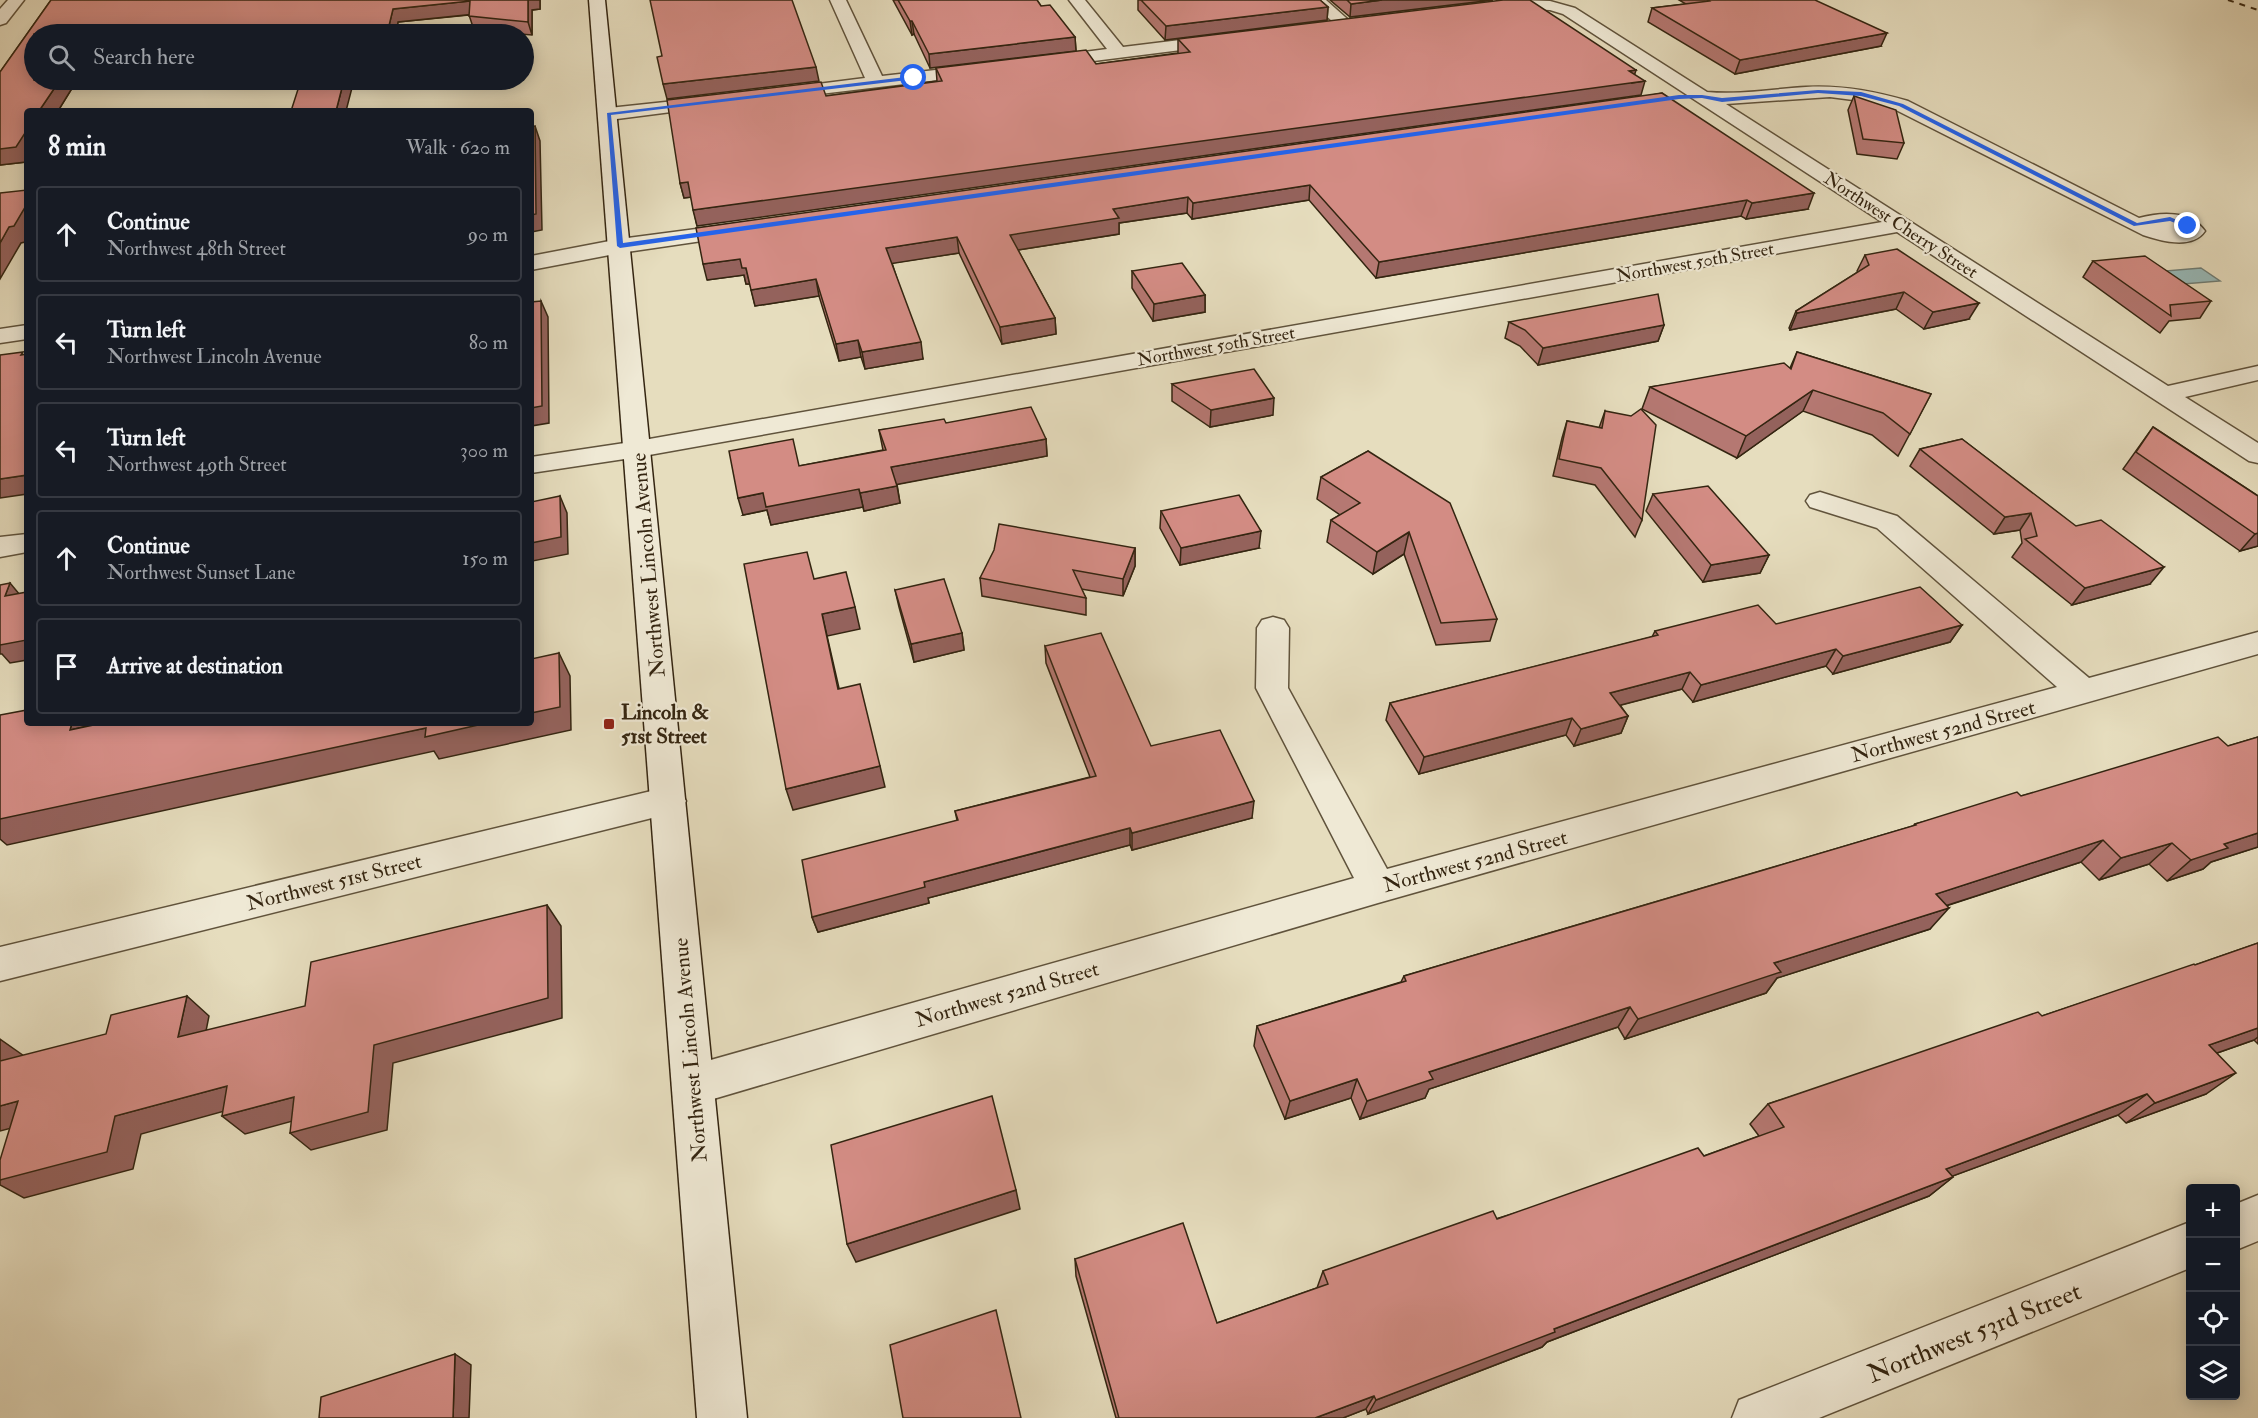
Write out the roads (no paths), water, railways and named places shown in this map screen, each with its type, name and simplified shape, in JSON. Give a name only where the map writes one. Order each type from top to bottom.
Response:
[{"type":"street","points":[[0,21],[16,0]]},
{"type":"street","name":"Northwest Lincoln Avenue","points":[[597,0],[609,114],[722,1418]]},
{"type":"street","points":[[838,0],[876,82]]},
{"type":"street","points":[[1077,0],[1119,53]]},
{"type":"street","points":[[1316,0],[1352,24],[1323,28]]},
{"type":"street","points":[[1473,10],[1543,1]]},
{"type":"street","name":"Northwest Cherry Street","points":[[1543,1],[1569,11],[2258,455]]},
{"type":"street","points":[[1028,64],[1243,38]]},
{"type":"street","points":[[762,96],[994,68]]},
{"type":"street","points":[[1668,99],[1702,97],[1722,100],[1818,92],[1861,94],[1901,105],[2136,225]]},
{"type":"street","points":[[609,114],[724,100]]},
{"type":"street","name":"Northwest 50th Street","points":[[534,465],[638,449],[1901,225]]},
{"type":"street","points":[[534,262],[620,246],[761,226]]},
{"type":"street","points":[[0,336],[24,332]]},
{"type":"street","points":[[2164,394],[2258,373]]},
{"type":"street","points":[[1820,501],[1887,522],[2084,692]]},
{"type":"street","points":[[0,547],[24,543]]},
{"type":"street","points":[[1273,628],[1272,688],[1378,887]]},
{"type":"street","name":"Northwest 52nd Street","points":[[693,1084],[1378,887],[2258,643]]},
{"type":"street","name":"Northwest 51st Street","points":[[0,964],[668,801]]},
{"type":"street","points":[[2240,1225],[2258,1218]]},
{"type":"street","name":"Northwest 53rd Street","points":[[1757,1418],[2186,1247]]},
{"type":"water","points":[[2201,268],[2220,281],[2171,285],[2153,272]]},
{"type":"railway","points":[[2228,0],[2258,10]]},
{"type":"place","name":"Lincoln & 51st Street","points":[[609,724]]}]
